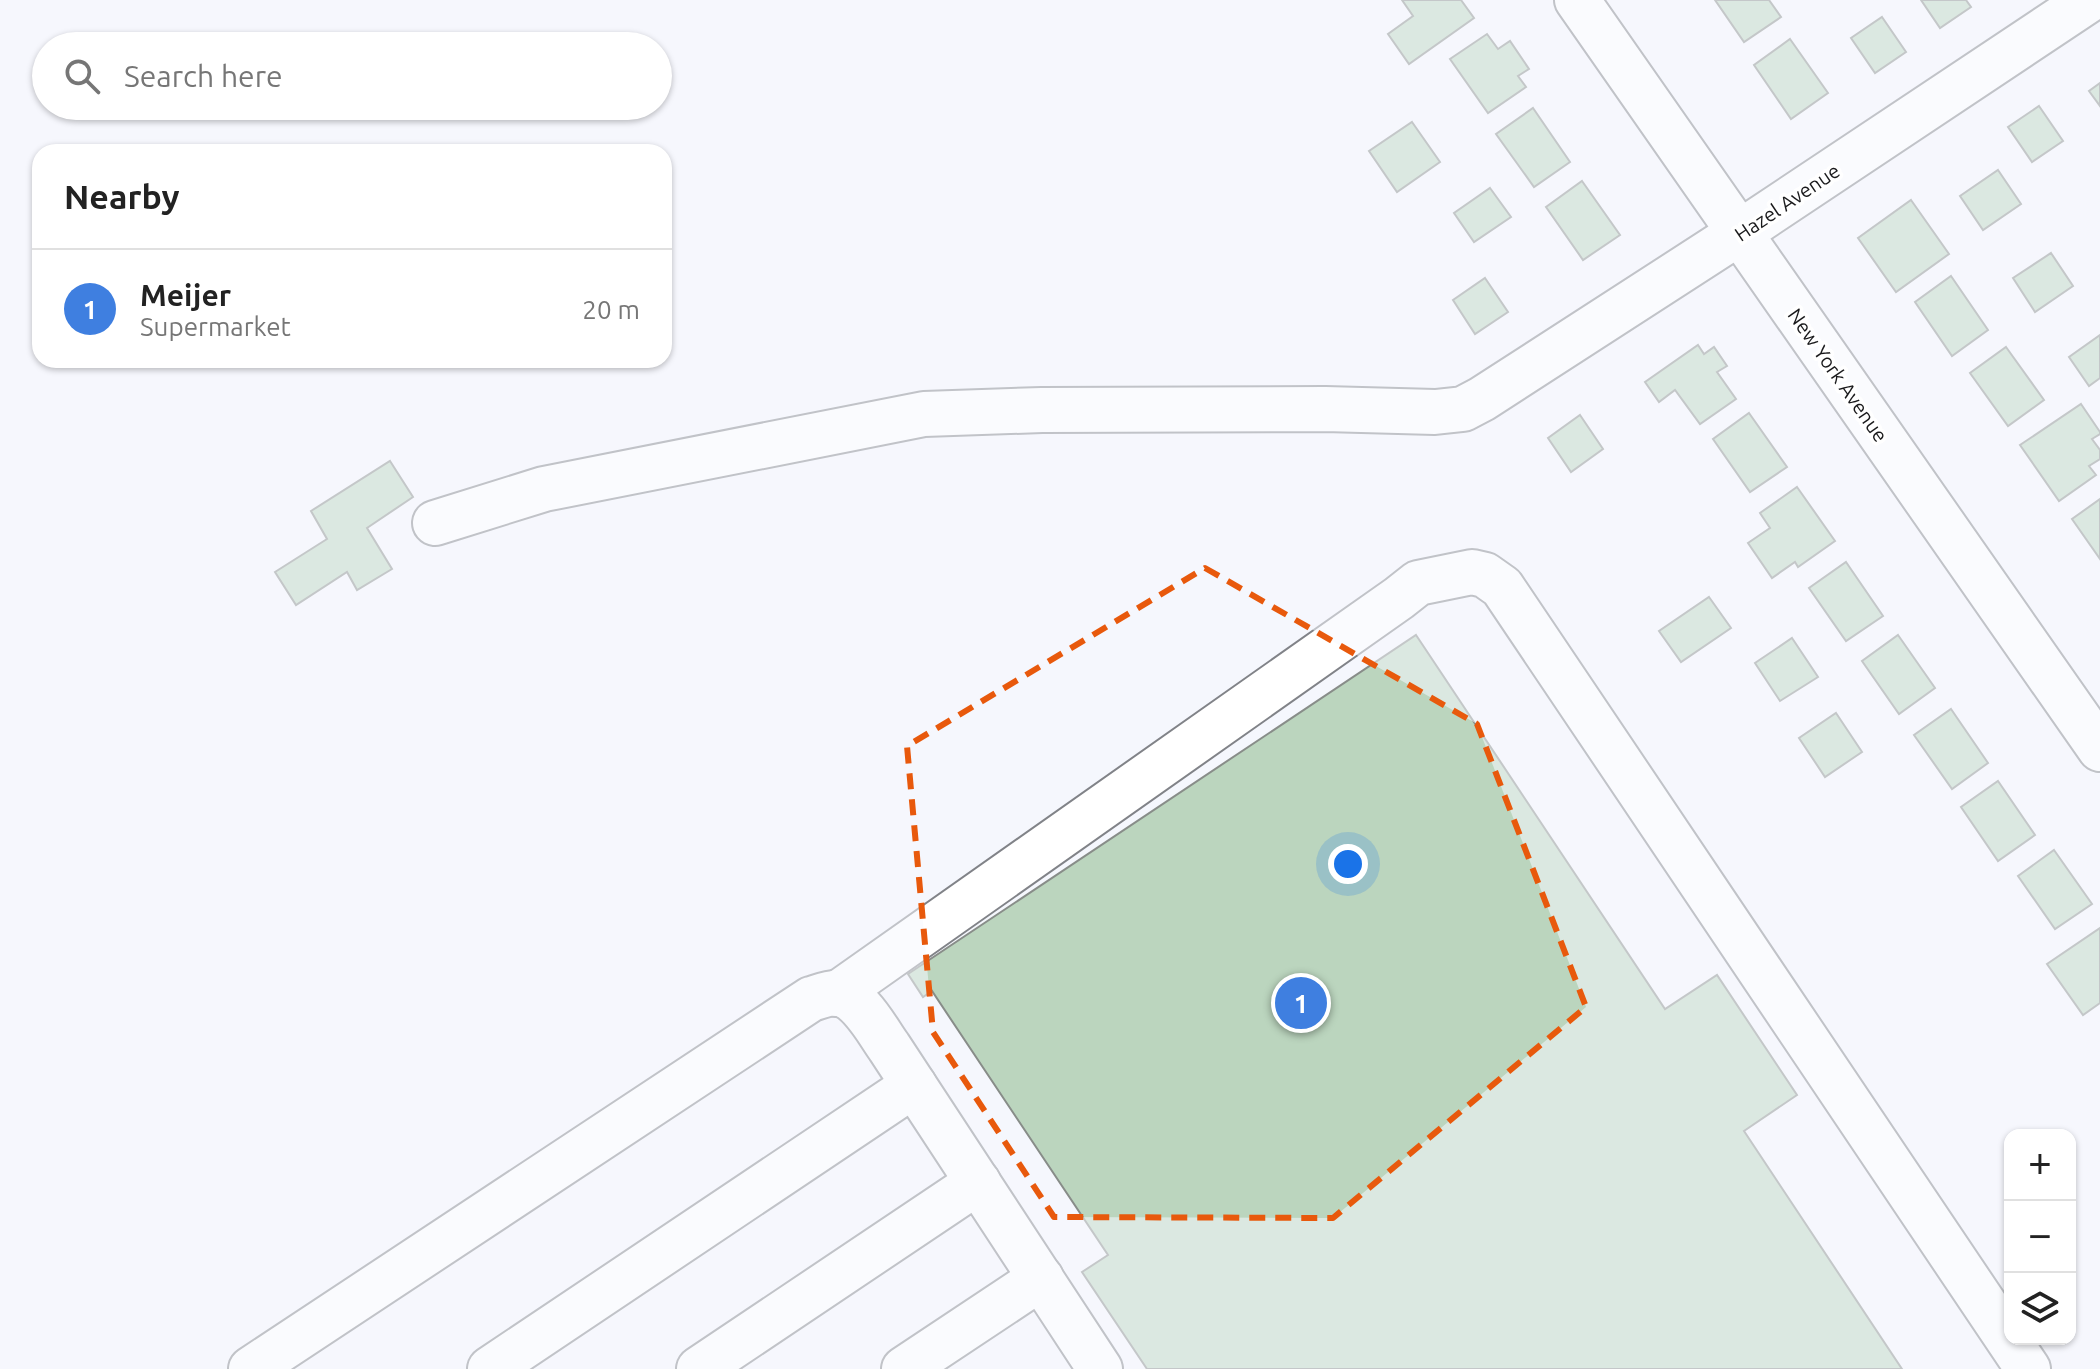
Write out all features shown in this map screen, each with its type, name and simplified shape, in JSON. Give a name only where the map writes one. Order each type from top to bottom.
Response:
[{"type":"street","name":"New York Avenue","points":[[1577,0],[2100,749]]},
{"type":"street","name":"Hazel Avenue","points":[[435,523],[544,489],[924,414],[1105,409],[1435,412],[1463,409],[1739,233],[2089,0]]},
{"type":"street","points":[[837,994],[1418,583],[1472,572],[1485,575],[1502,587],[2028,1369]]},
{"type":"street","points":[[251,1369],[811,999],[833,993],[846,996],[864,1011],[1100,1369]]},
{"type":"street","points":[[490,1369],[914,1085]]},
{"type":"street","points":[[699,1369],[978,1182]]},
{"type":"street","points":[[904,1369],[1041,1278]]},
{"type":"highlighted area","points":[[1205,568],[1477,724],[1586,1007],[1333,1218],[1054,1217],[933,1032],[907,746]]},
{"type":"building","points":[[1402,0],[1461,0],[1474,18],[1409,64],[1388,34],[1413,16]]},
{"type":"building","points":[[1715,0],[1769,0],[1781,17],[1744,42]]},
{"type":"building","points":[[1921,0],[1966,0],[1971,7],[1940,28]]},
{"type":"building","points":[[1882,17],[1906,52],[1875,73],[1851,38]]},
{"type":"building","points":[[1487,34],[1498,49],[1510,41],[1529,69],[1518,76],[1526,87],[1488,113],[1450,59]]},
{"type":"building","points":[[1790,39],[1828,93],[1791,119],[1754,65]]},
{"type":"building","points":[[2100,83],[2100,106],[2089,91]]},
{"type":"building","points":[[2039,106],[2063,141],[2032,162],[2008,127]]},
{"type":"building","points":[[1533,108],[1570,162],[1534,187],[1496,134]]},
{"type":"building","points":[[1412,122],[1440,162],[1397,192],[1369,151]]},
{"type":"building","points":[[1998,170],[2021,204],[1983,230],[1960,196]]},
{"type":"building","points":[[1582,181],[1620,235],[1583,260],[1546,207]]},
{"type":"building","points":[[1490,188],[1511,217],[1474,242],[1454,213]]},
{"type":"building","points":[[1911,200],[1949,254],[1896,292],[1858,238]]},
{"type":"building","points":[[2051,253],[2073,286],[2035,312],[2013,278]]},
{"type":"building","points":[[1951,276],[1988,330],[1952,356],[1915,302]]},
{"type":"building","points":[[1485,278],[1508,312],[1475,334],[1453,300]]},
{"type":"building","points":[[2100,335],[2100,378],[2089,386],[2069,357]]},
{"type":"building","points":[[1698,345],[1704,354],[1714,347],[1727,366],[1717,372],[1736,399],[1700,424],[1675,390],[1659,402],[1645,382]]},
{"type":"building","points":[[2006,347],[2044,400],[2008,426],[1970,373]]},
{"type":"building","points":[[2081,404],[2100,432],[2092,439],[2100,450],[2100,459],[2089,466],[2096,475],[2059,501],[2020,445]]},
{"type":"building","points":[[1749,413],[1787,467],[1750,492],[1713,439]]},
{"type":"building","points":[[1580,415],[1603,449],[1571,472],[1548,438]]},
{"type":"building","points":[[390,461],[413,497],[367,528],[392,569],[357,590],[347,572],[296,605],[275,572],[327,539],[311,511]]},
{"type":"building","points":[[1797,487],[1835,541],[1798,567],[1795,562],[1772,578],[1748,543],[1770,528],[1760,513]]},
{"type":"building","points":[[2100,499],[2100,559],[2072,519]]},
{"type":"building","points":[[1846,562],[1883,616],[1846,641],[1809,588]]},
{"type":"building","points":[[1709,597],[1731,628],[1681,662],[1659,631]]},
{"type":"building","points":[[1416,635],[1665,1009],[1717,975],[1797,1095],[1744,1131],[1902,1369],[1147,1369],[1082,1272],[1108,1255],[932,991],[923,997],[908,974]]},
{"type":"building","points":[[1898,635],[1935,688],[1899,714],[1862,661]]},
{"type":"building","points":[[1792,638],[1818,677],[1780,701],[1755,663]]},
{"type":"building","points":[[1951,709],[1988,763],[1952,789],[1914,735]]},
{"type":"building","points":[[1836,713],[1862,752],[1825,777],[1799,738]]},
{"type":"building","points":[[1998,781],[2035,835],[1998,861],[1961,807]]},
{"type":"building","points":[[2054,850],[2092,904],[2055,929],[2018,876]]},
{"type":"building","points":[[2100,928],[2100,1003],[2083,1015],[2047,964]]},
{"type":"place","name":"Meijer","points":[[1301,1003]]}]
